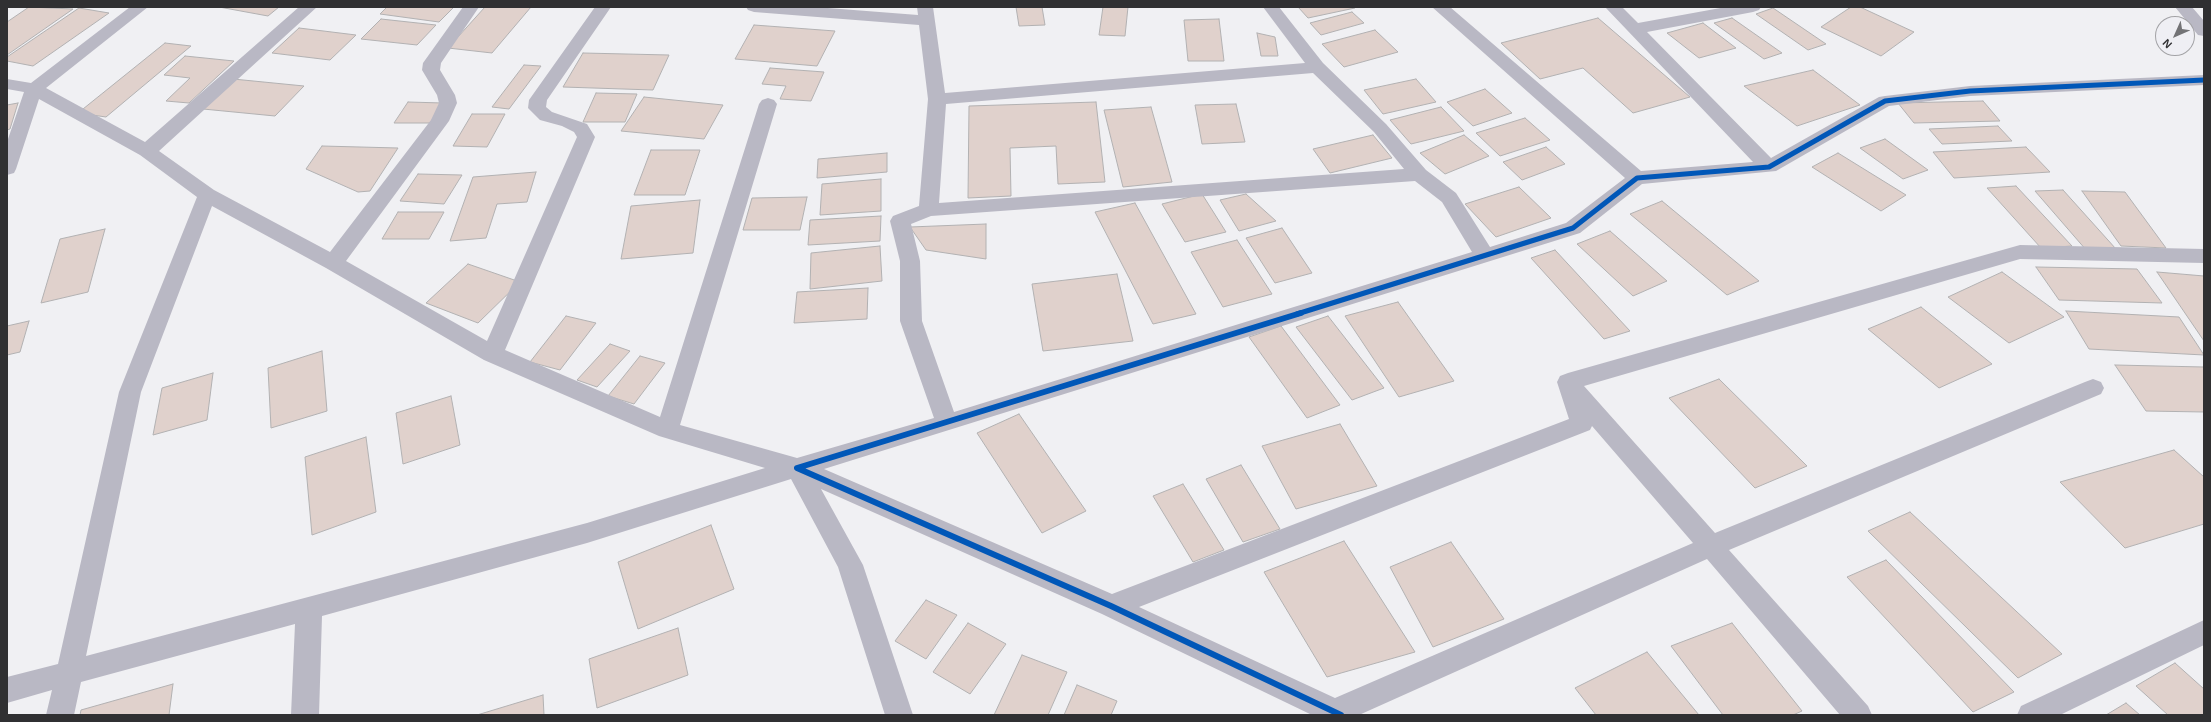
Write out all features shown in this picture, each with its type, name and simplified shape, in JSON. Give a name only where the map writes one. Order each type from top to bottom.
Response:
[{"type":"street","points":[[7,169],[34,89],[140,7]]},
{"type":"street","points":[[147,151],[309,7]]},
{"type":"street","points":[[333,263],[440,121],[448,103],[446,95],[430,70],[432,63],[471,7]]},
{"type":"street","points":[[492,354],[586,137],[581,128],[568,122],[546,116],[537,108],[538,100],[603,7]]},
{"type":"street","points":[[754,7],[926,14],[937,99],[929,210]]},
{"type":"street","points":[[1271,7],[1317,66],[1380,128],[1419,174],[1449,198],[1485,256]]},
{"type":"street","points":[[1440,7],[1637,178]]},
{"type":"street","points":[[1613,7],[1769,167]]},
{"type":"street","points":[[1635,29],[1753,7]]},
{"type":"street","points":[[2183,7],[2204,31]]},
{"type":"street","points":[[937,99],[1317,66]]},
{"type":"street","points":[[7,690],[309,610],[587,533],[1485,256],[1573,228],[1637,178],[1769,167],[1885,101],[1970,91],[2204,80]]},
{"type":"street","points":[[7,84],[34,89],[147,151],[207,195],[333,263],[492,354],[667,430],[797,468],[1111,606],[1338,714],[1711,546],[2093,388]]},
{"type":"street","points":[[667,430],[768,104]]},
{"type":"street","points":[[947,423],[910,320],[910,260],[900,221],[929,210],[1419,174]]},
{"type":"street","points":[[60,715],[71,672],[130,392],[207,195]]},
{"type":"street","points":[[1568,382],[2020,252],[2204,256]]},
{"type":"street","points":[[1568,382],[1858,715]]},
{"type":"street","points":[[1111,606],[1582,424],[1568,382]]},
{"type":"street","points":[[797,468],[850,565],[899,715]]},
{"type":"street","points":[[305,715],[309,610]]},
{"type":"street","points":[[2031,715],[2204,632]]},
{"type":"building","points":[[29,7],[73,9],[7,55],[7,22]]},
{"type":"building","points":[[219,7],[279,7],[268,16]]},
{"type":"building","points":[[387,7],[454,7],[439,22],[380,14]]},
{"type":"building","points":[[485,7],[531,7],[492,53],[448,48]]},
{"type":"building","points":[[1016,7],[1042,7],[1045,25],[1019,26]]},
{"type":"building","points":[[1103,7],[1128,7],[1125,36],[1099,35]]},
{"type":"building","points":[[1298,7],[1354,7],[1355,8],[1308,18]]},
{"type":"building","points":[[1851,7],[1860,7],[1914,32],[1881,56],[1821,27]]},
{"type":"building","points":[[79,8],[109,13],[33,66],[7,61],[7,57]]},
{"type":"building","points":[[1773,8],[1826,44],[1808,50],[1756,14]]},
{"type":"building","points":[[1352,12],[1364,23],[1321,35],[1310,23]]},
{"type":"building","points":[[1598,18],[1690,97],[1633,113],[1583,68],[1540,79],[1501,43]]},
{"type":"building","points":[[1732,18],[1782,53],[1764,59],[1714,23]]},
{"type":"building","points":[[381,19],[436,25],[417,45],[361,39]]},
{"type":"building","points":[[1219,19],[1224,61],[1188,61],[1184,20]]},
{"type":"building","points":[[1703,23],[1736,48],[1699,58],[1667,33]]},
{"type":"building","points":[[754,25],[835,31],[817,66],[735,59]]},
{"type":"building","points":[[299,28],[356,35],[330,60],[272,53]]},
{"type":"building","points":[[1375,30],[1398,52],[1344,67],[1322,44]]},
{"type":"building","points":[[1257,33],[1275,37],[1278,56],[1261,56]]},
{"type":"building","points":[[165,43],[191,46],[106,117],[78,113]]},
{"type":"building","points":[[583,53],[669,55],[653,90],[563,87]]},
{"type":"building","points":[[185,56],[234,61],[189,103],[166,101],[190,78],[164,75]]},
{"type":"building","points":[[524,65],[541,66],[509,109],[492,107]]},
{"type":"building","points":[[770,68],[824,72],[811,101],[780,99],[786,86],[762,84]]},
{"type":"building","points":[[1813,70],[1860,105],[1797,126],[1744,86]]},
{"type":"building","points":[[233,79],[304,86],[275,116],[203,109]]},
{"type":"building","points":[[1416,79],[1436,102],[1383,114],[1364,90]]},
{"type":"building","points":[[1485,89],[1512,113],[1473,126],[1447,102]]},
{"type":"building","points":[[596,93],[637,94],[625,122],[583,122]]},
{"type":"building","points":[[644,97],[723,105],[704,139],[621,131]]},
{"type":"building","points":[[1983,101],[2000,121],[1914,123],[1898,103]]},
{"type":"building","points":[[408,102],[443,103],[430,123],[394,123]]},
{"type":"building","points":[[1096,102],[1105,182],[1058,184],[1056,146],[1010,148],[1011,196],[968,198],[969,106]]},
{"type":"building","points":[[18,103],[10,129],[7,130],[7,105]]},
{"type":"building","points":[[1236,104],[1245,142],[1202,144],[1195,105]]},
{"type":"building","points":[[1151,107],[1172,182],[1123,187],[1104,110]]},
{"type":"building","points":[[1441,107],[1464,131],[1411,144],[1390,120]]},
{"type":"building","points":[[472,114],[505,114],[487,147],[453,146]]},
{"type":"building","points":[[1525,118],[1550,140],[1500,156],[1476,133]]},
{"type":"building","points":[[1998,126],[2012,141],[1942,144],[1929,129]]},
{"type":"building","points":[[1373,135],[1392,158],[1330,173],[1313,149]]},
{"type":"building","points":[[1464,135],[1489,156],[1445,174],[1420,153]]},
{"type":"building","points":[[1885,139],[1928,170],[1903,179],[1860,148]]},
{"type":"building","points":[[322,146],[398,148],[370,191],[358,192],[306,169]]},
{"type":"building","points":[[1546,147],[1565,164],[1522,180],[1503,162]]},
{"type":"building","points":[[2026,147],[2050,172],[1954,178],[1933,152]]},
{"type":"building","points":[[651,150],[700,150],[685,195],[634,195]]},
{"type":"building","points":[[887,153],[887,172],[817,178],[818,159]]},
{"type":"building","points":[[1838,153],[1906,195],[1881,211],[1812,167]]},
{"type":"building","points":[[536,172],[527,202],[497,204],[486,238],[450,241],[473,177]]},
{"type":"building","points":[[418,174],[462,175],[444,204],[400,201]]},
{"type":"building","points":[[881,179],[881,211],[820,215],[822,184]]},
{"type":"building","points":[[2016,186],[2072,246],[2041,248],[1987,188]]},
{"type":"building","points":[[1519,187],[1551,218],[1496,237],[1465,204]]},
{"type":"building","points":[[2063,190],[2116,249],[2087,251],[2035,191]]},
{"type":"building","points":[[2082,191],[2125,192],[2166,248],[2121,246]]},
{"type":"building","points":[[1202,194],[1226,232],[1185,242],[1162,204]]},
{"type":"building","points":[[1246,194],[1276,221],[1239,231],[1220,200]]},
{"type":"building","points":[[807,197],[800,230],[743,230],[752,198]]},
{"type":"building","points":[[700,200],[693,253],[621,259],[631,206]]},
{"type":"building","points":[[1662,201],[1759,281],[1727,295],[1630,214]]},
{"type":"building","points":[[1135,203],[1196,314],[1153,324],[1095,212]]},
{"type":"building","points":[[398,212],[444,212],[429,239],[382,239]]},
{"type":"building","points":[[881,216],[880,241],[808,245],[810,220]]},
{"type":"building","points":[[986,224],[986,259],[926,250],[910,227]]},
{"type":"building","points":[[1282,228],[1312,273],[1275,283],[1246,238]]},
{"type":"building","points":[[105,229],[88,292],[41,303],[60,239]]},
{"type":"building","points":[[1610,231],[1667,281],[1633,296],[1577,244]]},
{"type":"building","points":[[1237,240],[1272,294],[1223,307],[1191,252]]},
{"type":"building","points":[[880,246],[882,281],[810,289],[811,253]]},
{"type":"building","points":[[1555,250],[1630,331],[1604,339],[1531,258]]},
{"type":"building","points":[[468,264],[520,282],[478,323],[426,303]]},
{"type":"building","points":[[2036,267],[2137,269],[2162,303],[2059,300]]},
{"type":"building","points":[[2002,272],[2064,317],[2009,343],[1948,297]]},
{"type":"building","points":[[2157,272],[2204,276],[2204,341]]},
{"type":"building","points":[[1117,274],[1133,341],[1043,351],[1032,284]]},
{"type":"building","points":[[868,288],[867,319],[794,323],[797,292]]},
{"type":"building","points":[[1398,302],[1454,381],[1399,397],[1345,316]]},
{"type":"building","points":[[1921,307],[1992,364],[1939,388],[1868,329]]},
{"type":"building","points":[[2066,311],[2179,317],[2204,355],[2089,349]]},
{"type":"building","points":[[566,316],[596,323],[560,370],[530,362]]},
{"type":"building","points":[[1328,316],[1384,388],[1352,400],[1296,327]]},
{"type":"building","points":[[29,321],[20,352],[7,355],[7,326]]},
{"type":"building","points":[[1281,326],[1340,405],[1307,418],[1249,337]]},
{"type":"building","points":[[610,344],[630,351],[597,387],[577,380]]},
{"type":"building","points":[[322,351],[327,411],[271,428],[268,368]]},
{"type":"building","points":[[640,356],[665,363],[634,404],[608,396]]},
{"type":"building","points":[[2115,365],[2204,367],[2204,412],[2146,411]]},
{"type":"building","points":[[213,373],[207,420],[153,435],[162,388]]},
{"type":"building","points":[[1719,379],[1807,466],[1755,488],[1669,398]]},
{"type":"building","points":[[451,396],[460,445],[403,464],[396,413]]},
{"type":"building","points":[[1019,414],[1086,511],[1042,533],[977,433]]},
{"type":"building","points":[[1340,424],[1377,486],[1296,509],[1262,446]]},
{"type":"building","points":[[366,437],[376,512],[312,535],[305,457]]},
{"type":"building","points":[[2174,450],[2204,477],[2204,524],[2125,548],[2060,482]]},
{"type":"building","points":[[1241,465],[1280,529],[1243,542],[1206,479]]},
{"type":"building","points":[[1183,484],[1224,550],[1193,562],[1153,496]]},
{"type":"building","points":[[1910,512],[2062,654],[2018,678],[1868,531]]},
{"type":"building","points":[[711,525],[734,589],[638,629],[618,562]]},
{"type":"building","points":[[1344,541],[1415,652],[1327,677],[1264,572]]},
{"type":"building","points":[[1451,542],[1504,619],[1433,647],[1390,567]]},
{"type":"building","points":[[1886,560],[2014,692],[1973,712],[1847,577]]},
{"type":"building","points":[[926,600],[957,615],[926,659],[895,641]]},
{"type":"building","points":[[968,623],[1006,644],[970,694],[933,672]]},
{"type":"building","points":[[1732,623],[1802,711],[1793,715],[1723,715],[1671,646]]},
{"type":"building","points":[[678,628],[688,675],[597,708],[589,659]]},
{"type":"building","points":[[1647,652],[1699,715],[1596,715],[1575,688]]},
{"type":"building","points":[[1022,655],[1067,672],[1048,715],[994,715]]},
{"type":"building","points":[[2175,663],[2204,689],[2204,715],[2168,715],[2136,686]]},
{"type":"building","points":[[173,684],[169,715],[80,715],[81,710]]},
{"type":"building","points":[[1077,685],[1117,701],[1111,715],[1064,715]]},
{"type":"building","points":[[543,695],[544,715],[477,715]]},
{"type":"building","points":[[2126,703],[2140,715],[2106,715]]},
{"type":"cycle path","points":[[1341,715],[1111,606],[797,468],[947,423],[1573,228],[1637,178],[1769,167],[1885,101],[1970,91],[2204,80]]}]
